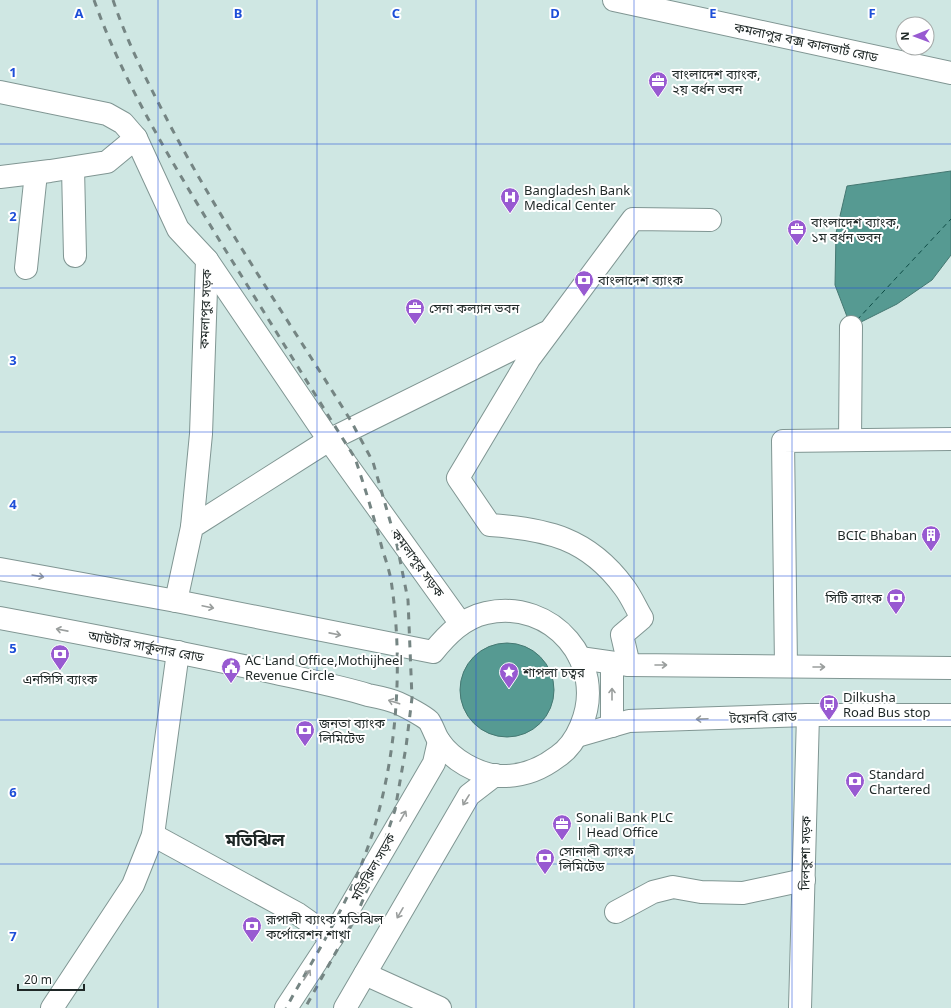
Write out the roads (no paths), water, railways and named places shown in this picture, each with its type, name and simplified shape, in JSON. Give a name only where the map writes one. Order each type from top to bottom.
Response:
[{"type":"street","name":"কমলাপুর বক্স কালভার্ট রোড","points":[[614,0],[951,73]]},
{"type":"street","name":"কমলাপুর সড়ক","points":[[0,92],[107,114],[123,123],[136,138],[178,229],[207,260],[329,440],[461,624]]},
{"type":"street","points":[[0,177],[107,162],[136,138]]},
{"type":"street","points":[[72,168],[75,256]]},
{"type":"street","points":[[26,268],[36,173]]},
{"type":"street","points":[[612,726],[622,635],[642,618],[625,588],[608,567],[588,552],[566,539],[548,532],[528,528],[490,525],[458,478],[529,359],[633,219],[710,220]]},
{"type":"street","name":"কমলাপুর সড়ক","points":[[176,601],[192,527],[201,434],[207,260]]},
{"type":"street","points":[[850,440],[851,327]]},
{"type":"street","points":[[192,527],[329,440],[550,331]]},
{"type":"street","points":[[786,666],[783,441],[951,439]]},
{"type":"street","points":[[0,569],[176,601],[433,652],[446,637],[461,624],[484,613],[509,610],[533,615],[555,627],[573,644],[587,675],[588,694],[586,714],[577,736],[562,754],[543,767],[521,775],[495,775],[476,770],[456,758],[439,741]]},
{"type":"street","name":"আউটার সার্কুলার রোড","points":[[0,618],[178,652],[352,690],[399,703],[428,720],[439,741]]},
{"type":"street","points":[[52,1008],[133,885],[153,835],[178,652]]},
{"type":"street","points":[[580,658],[620,664],[951,668]]},
{"type":"street","name":"টয়েনবি রোড","points":[[577,736],[629,721],[808,715],[951,715]]},
{"type":"street","name":"দিলকুশা সড়ক","points":[[787,1008],[801,999],[808,715]]},
{"type":"street","name":"মতিঝিল সড়ক","points":[[286,1008],[332,938],[434,763],[439,741]]},
{"type":"street","points":[[345,1008],[469,795],[495,775]]},
{"type":"street","points":[[153,835],[298,914],[332,938]]},
{"type":"street","points":[[616,912],[653,892],[673,887],[701,892],[744,893],[804,880]]},
{"type":"street","points":[[365,974],[440,1008]]},
{"type":"water","points":[[951,171],[951,255],[932,280],[897,304],[851,327],[835,285],[836,233],[847,186]]},
{"type":"water","name":"শাপলা চত্বর","points":[[507,643],[525,647],[540,657],[550,672],[554,690],[550,708],[540,723],[525,733],[507,737],[489,733],[474,723],[464,708],[460,690],[464,672],[474,657],[489,647]]},
{"type":"railway","points":[[94,0],[120,64],[168,155],[355,458],[373,514],[391,580],[395,615],[397,687],[390,759],[383,795],[374,830],[354,882],[326,937],[286,1008]]},
{"type":"railway","points":[[113,0],[125,33],[140,66],[193,167],[214,204],[351,421],[373,462],[397,545],[408,600],[412,698],[406,747],[395,810],[373,876],[357,914],[305,1008]]},
{"type":"place","name":"বাংলাদেশ ব্যাংক, ২য় বর্ধন ভবন","points":[[658,98]]},
{"type":"place","name":"Bangladesh Bank Medical Center","points":[[510,214]]},
{"type":"place","name":"বাংলাদেশ ব্যাংক, ১ম বর্ধন ভবন","points":[[797,246]]},
{"type":"place","name":"বাংলাদেশ ব্যাংক","points":[[584,297]]},
{"type":"place","name":"সেনা কল্যান ভবন","points":[[415,325]]},
{"type":"place","name":"BCIC Bhaban","points":[[931,552]]},
{"type":"place","name":"সিটি ব্যাংক","points":[[896,615]]},
{"type":"place","name":"এনসিসি ব্যাংক","points":[[60,671]]},
{"type":"place","name":"AC Land Office,Mothijheel Revenue Circle","points":[[231,684]]},
{"type":"place","name":"শাপলা চত্বর","points":[[509,689]]},
{"type":"place","name":"Dilkusha Road Bus stop","points":[[829,721]]},
{"type":"place","name":"জনতা ব্যাংক লিমিটেড","points":[[305,747]]},
{"type":"place","name":"Standard Chartered","points":[[855,798]]},
{"type":"place","name":"Sonali Bank PLC | Head Office","points":[[562,841]]},
{"type":"place","name":"সোনালী ব্যাংক লিমিটেড","points":[[545,875]]},
{"type":"place","name":"রূপালী ব্যাংক মতিঝিল কর্পোরেশন শাখা","points":[[252,943]]},
{"type":"district","name":"মতিঝিল","points":[[255,839]]}]
